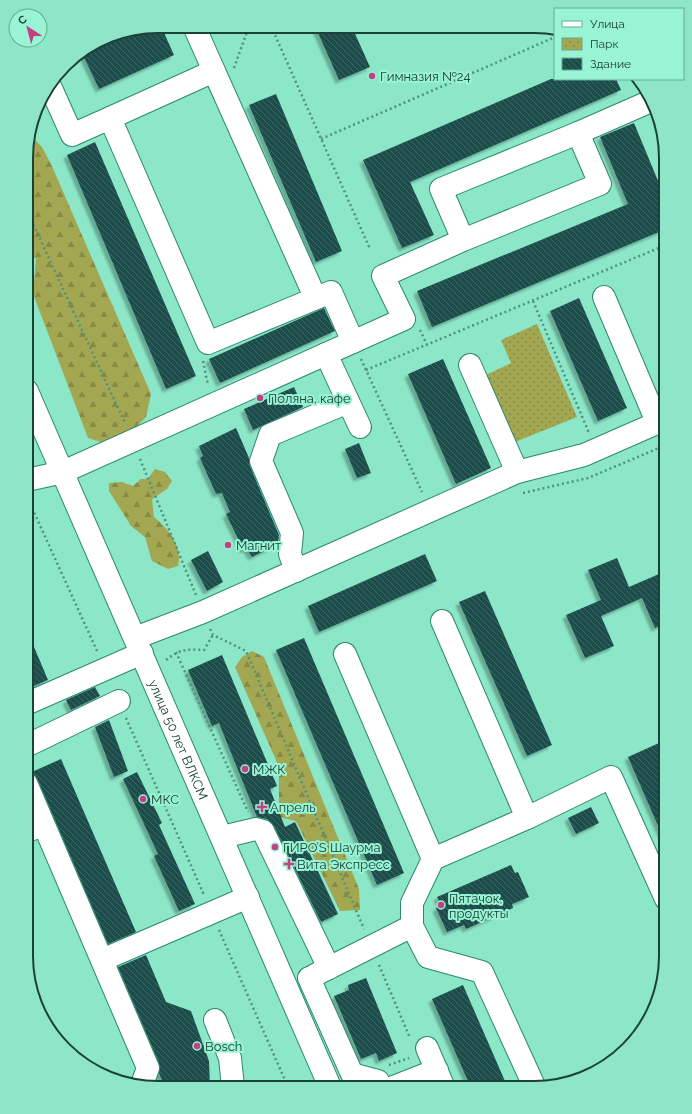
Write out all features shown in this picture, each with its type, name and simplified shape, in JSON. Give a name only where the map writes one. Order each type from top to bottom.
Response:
[{"type":"street","points":[[197,33],[315,297]]},
{"type":"street","points":[[53,92],[72,135],[214,71]]},
{"type":"street","points":[[463,240],[441,189],[646,104]]},
{"type":"street","points":[[110,118],[208,343],[315,297],[331,292],[354,342]]},
{"type":"street","points":[[33,479],[63,472],[354,342],[404,318],[383,276],[463,240],[600,184],[578,133]]},
{"type":"street","points":[[604,297],[659,414]]},
{"type":"street","points":[[326,354],[360,427]]},
{"type":"street","points":[[470,365],[517,472]]},
{"type":"street","points":[[296,570],[290,554],[292,533],[261,461],[270,435],[348,402]]},
{"type":"street","name":"улица 50 лет ВЛКСМ","points":[[33,405],[327,1081]]},
{"type":"street","points":[[33,701],[105,669],[139,646],[203,612],[430,510],[517,472],[584,455],[659,421]]},
{"type":"street","points":[[442,621],[527,818]]},
{"type":"street","points":[[345,654],[433,860]]},
{"type":"street","points":[[33,743],[119,701]]},
{"type":"street","points":[[532,1081],[482,972],[428,957],[412,926],[412,904],[433,860],[527,818],[611,777],[659,883]]},
{"type":"street","points":[[34,828],[102,960],[148,1068],[144,1080]]},
{"type":"street","points":[[222,837],[256,829],[263,831],[328,968]]},
{"type":"street","points":[[102,960],[248,897]]},
{"type":"street","points":[[288,989],[412,926]]},
{"type":"street","points":[[309,978],[352,1074],[371,1081]]},
{"type":"street","points":[[215,1020],[230,1058],[232,1081]]},
{"type":"street","points":[[416,1048],[441,1079]]},
{"type":"street","points":[[421,1081],[441,1079]]},
{"type":"path","points":[[224,95],[246,33]]},
{"type":"path","points":[[274,33],[370,250]]},
{"type":"path","points":[[321,139],[554,37]]},
{"type":"path","points":[[33,224],[133,441],[213,635],[246,651],[371,947],[416,1048],[378,1069],[381,1081]]},
{"type":"path","points":[[366,370],[659,248]]},
{"type":"path","points":[[533,301],[590,435]]},
{"type":"path","points":[[354,342],[430,510]]},
{"type":"path","points":[[208,343],[202,350],[204,370],[214,404]]},
{"type":"path","points":[[521,493],[588,478],[659,448]]},
{"type":"path","points":[[33,510],[105,669]]},
{"type":"path","points":[[176,652],[256,829]]},
{"type":"green space","points":[[34,139],[42,147],[51,164],[151,394],[146,417],[133,430],[104,443],[88,438],[33,294],[36,258],[33,258],[33,158]]},
{"type":"green space","points":[[537,324],[577,417],[515,442],[486,375],[511,363],[501,340]]},
{"type":"green space","points":[[155,469],[165,472],[172,481],[167,489],[152,499],[154,517],[170,533],[177,545],[179,559],[178,566],[168,569],[152,561],[145,537],[131,526],[109,491],[109,483],[122,482],[133,486],[141,479],[148,479]]},
{"type":"green space","points":[[252,651],[264,657],[359,889],[360,910],[340,911],[296,821],[279,817],[279,767],[235,667],[242,657]]},
{"type":"building","points":[[164,33],[174,55],[99,89],[84,58],[110,43],[134,35]]},
{"type":"building","points":[[318,33],[355,33],[370,67],[339,80]]},
{"type":"building","points":[[551,79],[616,80],[621,90],[410,182],[434,235],[402,248],[363,160]]},
{"type":"building","points":[[276,94],[342,251],[316,262],[249,105]]},
{"type":"building","points":[[634,123],[659,183],[659,232],[432,327],[417,291],[628,204],[600,137]]},
{"type":"building","points":[[95,142],[196,376],[166,389],[67,155]]},
{"type":"building","points":[[579,298],[627,408],[598,421],[550,311]]},
{"type":"building","points":[[324,308],[335,331],[220,383],[209,359]]},
{"type":"building","points":[[443,359],[491,468],[456,484],[408,374]]},
{"type":"building","points":[[294,387],[303,407],[253,430],[244,409]]},
{"type":"building","points":[[236,428],[279,535],[278,544],[252,557],[247,549],[243,549],[226,514],[230,512],[222,493],[216,494],[200,458],[203,456],[199,446]]},
{"type":"building","points":[[359,443],[371,473],[357,478],[345,449]]},
{"type":"building","points":[[208,551],[223,582],[207,591],[191,560]]},
{"type":"building","points":[[425,554],[437,581],[319,632],[308,606]]},
{"type":"building","points":[[617,558],[629,587],[659,574],[659,626],[655,628],[642,598],[601,616],[614,646],[585,658],[566,615],[601,600],[588,570]]},
{"type":"building","points":[[485,591],[552,745],[527,756],[459,602]]},
{"type":"building","points":[[304,638],[404,873],[377,885],[276,650]]},
{"type":"building","points":[[33,645],[48,680],[33,686]]},
{"type":"building","points":[[222,655],[277,786],[270,789],[285,827],[295,822],[338,914],[321,922],[274,826],[267,819],[257,817],[219,723],[212,726],[188,670]]},
{"type":"building","points":[[95,687],[100,696],[71,710],[66,700]]},
{"type":"building","points":[[109,720],[128,771],[114,777],[95,727]]},
{"type":"building","points":[[659,743],[659,828],[628,757]]},
{"type":"building","points":[[61,759],[136,932],[108,944],[33,772]]},
{"type":"building","points":[[137,772],[162,823],[159,825],[195,904],[179,911],[154,856],[158,854],[123,779]]},
{"type":"building","points":[[591,807],[599,823],[576,834],[568,818]]},
{"type":"building","points":[[511,865],[515,873],[518,872],[529,897],[512,904],[513,908],[466,929],[464,925],[447,932],[436,908],[441,905],[437,897]]},
{"type":"building","points":[[146,955],[166,1002],[191,1011],[209,1061],[210,1081],[162,1081],[159,1073],[159,1063],[118,967]]},
{"type":"building","points":[[366,978],[397,1053],[379,1061],[376,1053],[361,1059],[334,996],[349,990],[348,985]]},
{"type":"building","points":[[463,985],[505,1081],[468,1081],[432,999]]},
{"type":"place","name":"Гимназия №24","points":[[372,76]]},
{"type":"place","name":"Поляна, кафе","points":[[260,398]]},
{"type":"place","name":"Магнит","points":[[228,545]]},
{"type":"place","name":"МЖК","points":[[245,769]]},
{"type":"place","name":"МКС","points":[[143,799]]},
{"type":"place","name":"Апрель","points":[[262,807]]},
{"type":"place","name":"ГИРО’S Шаурма","points":[[275,847]]},
{"type":"place","name":"Вита Экспресс","points":[[289,864]]},
{"type":"place","name":"Пятачок, продукты","points":[[441,905]]},
{"type":"place","name":"Bosch","points":[[197,1046]]}]
